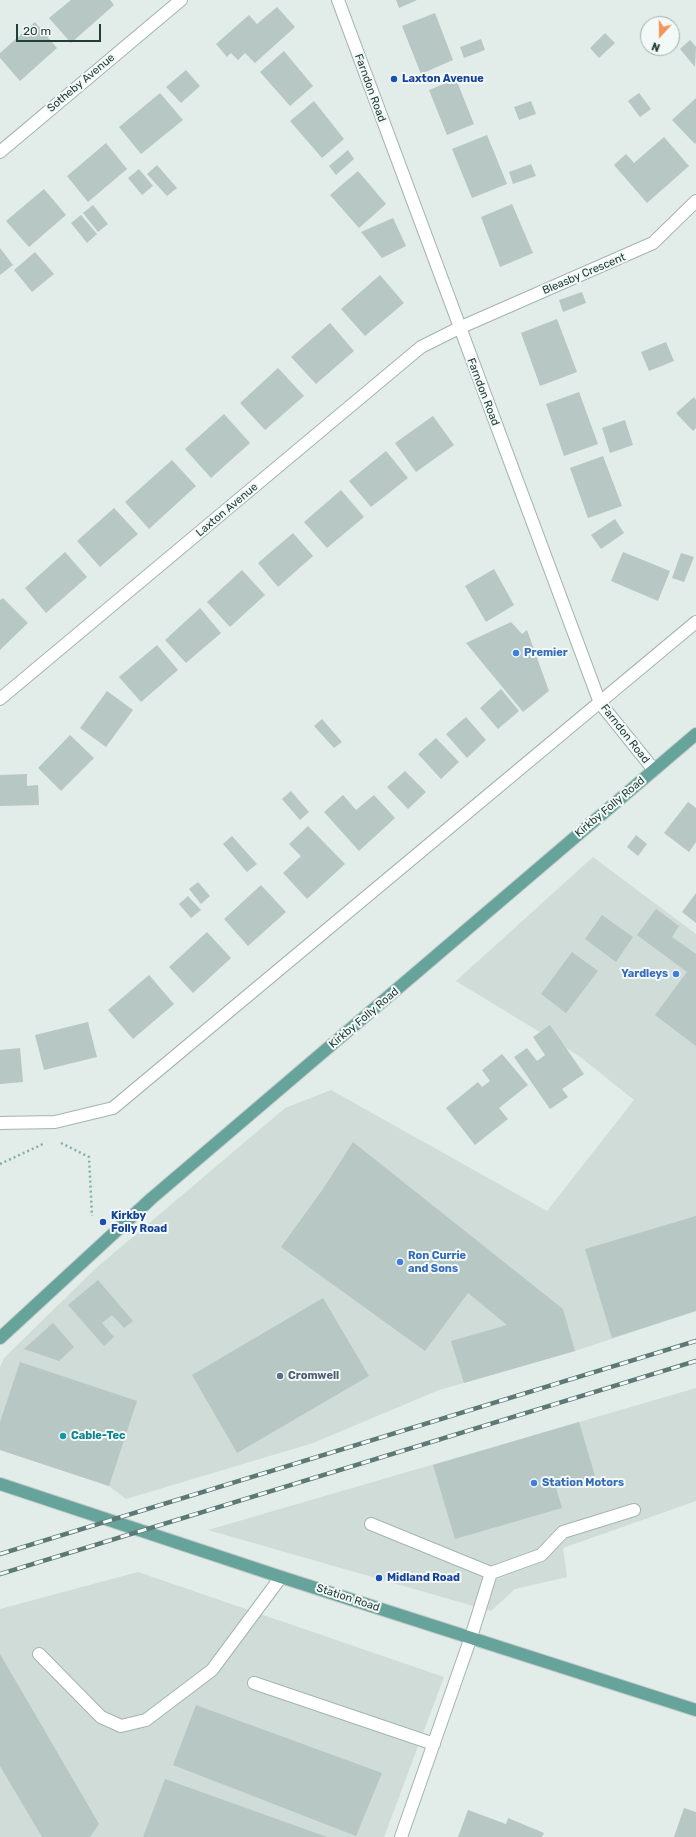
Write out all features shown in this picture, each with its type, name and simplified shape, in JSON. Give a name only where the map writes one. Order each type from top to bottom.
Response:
[{"type":"main road","name":"Kirkby Folly Road","points":[[0,1338],[152,1198],[696,734]]},
{"type":"main road","name":"Station Road","points":[[0,1484],[281,1577],[696,1710]]},
{"type":"street","name":"Sotheby Avenue","points":[[0,152],[181,0]]},
{"type":"street","name":"Farndon Road","points":[[338,0],[600,703],[654,770]]},
{"type":"street","name":"Bleasby Crescent","points":[[459,328],[653,243],[696,201]]},
{"type":"street","name":"Laxton Avenue","points":[[0,699],[421,347],[459,328]]},
{"type":"street","points":[[0,1123],[55,1122],[114,1108],[696,622]]},
{"type":"street","points":[[371,1524],[491,1573],[541,1555],[564,1532],[634,1510]]},
{"type":"street","points":[[400,1837],[471,1637],[491,1573]]},
{"type":"street","points":[[39,1654],[101,1717],[122,1726],[146,1720],[212,1670],[281,1577]]},
{"type":"street","points":[[254,1683],[434,1744]]},
{"type":"path","points":[[55,1122],[55,1140]]},
{"type":"path","points":[[0,1164],[55,1140]]},
{"type":"path","points":[[55,1140],[89,1157],[92,1216]]},
{"type":"shaded area","points":[[593,857],[696,934],[696,1311],[575,1351],[439,1390],[313,1443],[126,1499],[109,1486],[0,1450],[0,1367],[4,1358],[95,1269],[285,1108],[331,1090],[547,1211],[634,1100],[579,1056],[456,981]]},
{"type":"shaded area","name":"Station Motors","points":[[696,1388],[696,1501],[563,1548],[567,1577],[515,1589],[491,1611],[208,1530]]},
{"type":"shaded area","points":[[138,1572],[444,1677],[384,1837],[0,1837],[0,1609]]},
{"type":"building","points":[[71,0],[110,0],[114,5],[71,43],[49,18]]},
{"type":"building","points":[[396,0],[417,0],[399,8]]},
{"type":"building","points":[[277,7],[295,27],[255,63],[245,53],[238,60],[231,53],[227,57],[216,44],[249,15],[257,24]]},
{"type":"building","points":[[435,13],[453,60],[421,74],[402,26]]},
{"type":"building","points":[[35,22],[57,48],[20,81],[0,58],[0,53]]},
{"type":"building","points":[[605,33],[615,43],[599,58],[590,48]]},
{"type":"building","points":[[481,39],[485,50],[464,58],[460,47]]},
{"type":"building","points":[[690,40],[696,47],[695,67],[680,49]]},
{"type":"building","points":[[284,51],[313,86],[290,106],[260,72]]},
{"type":"building","points":[[186,70],[200,86],[181,103],[166,87]]},
{"type":"building","points":[[456,79],[474,124],[447,135],[429,90]]},
{"type":"building","points":[[160,93],[183,120],[141,154],[119,127]]},
{"type":"building","points":[[639,93],[651,109],[640,117],[628,101]]},
{"type":"building","points":[[696,98],[696,143],[695,144],[672,120]]},
{"type":"building","points":[[314,101],[344,139],[322,158],[290,121]]},
{"type":"building","points":[[531,101],[536,114],[519,120],[514,107]]},
{"type":"building","points":[[487,135],[507,184],[472,198],[452,149]]},
{"type":"building","points":[[664,137],[689,166],[647,203],[614,165],[626,154],[634,163]]},
{"type":"building","points":[[106,143],[127,169],[88,202],[67,176]]},
{"type":"building","points":[[348,150],[354,159],[336,175],[329,166]]},
{"type":"building","points":[[531,164],[536,176],[513,184],[509,172]]},
{"type":"building","points":[[157,165],[177,188],[167,196],[147,174]]},
{"type":"building","points":[[139,169],[153,186],[142,195],[128,178]]},
{"type":"building","points":[[358,171],[386,204],[359,228],[330,195]]},
{"type":"building","points":[[44,189],[66,215],[29,247],[6,221]]},
{"type":"building","points":[[512,204],[533,253],[500,267],[481,217]]},
{"type":"building","points":[[93,205],[108,224],[98,232],[83,213]]},
{"type":"building","points":[[81,215],[97,234],[87,243],[71,223]]},
{"type":"building","points":[[393,218],[406,246],[382,258],[361,232]]},
{"type":"building","points":[[0,248],[13,265],[0,275]]},
{"type":"building","points":[[35,252],[54,274],[32,292],[14,270]]},
{"type":"building","points":[[380,275],[404,303],[365,336],[341,309]]},
{"type":"building","points":[[582,292],[586,303],[563,312],[559,300]]},
{"type":"building","points":[[557,319],[577,372],[540,386],[521,333]]},
{"type":"building","points":[[330,323],[354,351],[316,384],[291,357]]},
{"type":"building","points":[[666,342],[674,361],[649,371],[641,352]]},
{"type":"building","points":[[278,368],[304,396],[265,430],[240,403]]},
{"type":"building","points":[[579,392],[598,444],[564,456],[546,404]]},
{"type":"building","points":[[694,397],[696,400],[696,428],[693,431],[676,413]]},
{"type":"building","points":[[224,414],[250,443],[211,478],[185,449]]},
{"type":"building","points":[[433,416],[454,445],[416,472],[395,443]]},
{"type":"building","points":[[625,420],[633,445],[610,453],[602,428]]},
{"type":"building","points":[[386,451],[408,478],[371,507],[349,481]]},
{"type":"building","points":[[603,456],[622,506],[588,518],[570,468]]},
{"type":"building","points":[[172,460],[196,486],[149,529],[125,502]]},
{"type":"building","points":[[341,490],[364,517],[327,548],[304,522]]},
{"type":"building","points":[[114,508],[138,534],[100,567],[77,541]]},
{"type":"building","points":[[615,519],[624,533],[601,549],[591,535]]},
{"type":"building","points":[[293,533],[313,556],[278,587],[258,563]]},
{"type":"building","points":[[65,552],[87,577],[46,613],[25,588]]},
{"type":"building","points":[[623,552],[670,571],[658,601],[611,581]]},
{"type":"building","points":[[681,553],[694,557],[684,582],[672,578]]},
{"type":"building","points":[[494,569],[514,605],[486,622],[465,586]]},
{"type":"building","points":[[242,570],[265,595],[230,627],[207,602]]},
{"type":"building","points":[[3,598],[28,623],[0,650],[0,600]]},
{"type":"building","points":[[200,608],[221,633],[186,663],[165,640]]},
{"type":"building","points":[[511,622],[522,634],[527,630],[549,691],[523,712],[466,643]]},
{"type":"building","points":[[157,645],[178,670],[141,702],[119,677]]},
{"type":"building","points":[[501,689],[519,711],[498,729],[480,708]]},
{"type":"building","points":[[107,691],[133,710],[106,747],[80,728]]},
{"type":"building","points":[[466,717],[486,740],[467,758],[446,734]]},
{"type":"building","points":[[322,719],[342,742],[334,748],[314,726]]},
{"type":"building","points":[[70,735],[94,758],[61,791],[38,768]]},
{"type":"building","points":[[436,738],[459,762],[441,779],[418,754]]},
{"type":"building","points":[[405,771],[426,792],[408,809],[387,787]]},
{"type":"building","points":[[27,774],[27,786],[38,785],[39,805],[0,806],[0,775]]},
{"type":"building","points":[[291,791],[309,812],[300,820],[282,799]]},
{"type":"building","points":[[343,795],[356,810],[374,795],[395,818],[359,851],[324,812]]},
{"type":"building","points":[[688,802],[696,808],[696,842],[689,852],[664,833]]},
{"type":"building","points":[[308,826],[345,864],[307,899],[283,873],[301,856],[289,844]]},
{"type":"building","points":[[636,835],[647,844],[638,856],[627,847]]},
{"type":"building","points":[[232,836],[257,864],[247,872],[223,844]]},
{"type":"building","points":[[198,882],[210,896],[201,904],[189,889]]},
{"type":"building","points":[[261,885],[286,912],[248,946],[224,919]]},
{"type":"building","points":[[696,893],[696,923],[682,912]]},
{"type":"building","points":[[188,896],[201,910],[191,918],[179,904]]},
{"type":"building","points":[[656,909],[679,926],[672,937],[696,954],[696,1046],[655,1015],[687,972],[637,935]]},
{"type":"building","points":[[602,915],[633,937],[616,962],[585,939]]},
{"type":"building","points":[[207,932],[231,958],[193,993],[169,967]]},
{"type":"building","points":[[572,952],[598,971],[566,1013],[541,994]]},
{"type":"building","points":[[149,975],[174,1004],[133,1039],[108,1010]]},
{"type":"building","points":[[88,1022],[97,1057],[44,1070],[35,1035]]},
{"type":"building","points":[[550,1025],[584,1074],[562,1089],[568,1097],[550,1109],[514,1057],[527,1048],[537,1061],[545,1055],[533,1037]]},
{"type":"building","points":[[20,1048],[23,1082],[0,1084],[0,1050]]},
{"type":"building","points":[[502,1054],[528,1085],[499,1108],[508,1119],[475,1145],[446,1108],[478,1082],[482,1087],[490,1081],[482,1070]]},
{"type":"building","points":[[353,1142],[563,1309],[575,1351],[464,1383],[451,1341],[507,1325],[468,1293],[425,1351],[281,1247],[323,1189]]},
{"type":"building","points":[[696,1216],[696,1311],[612,1338],[585,1249]]},
{"type":"building","points":[[98,1280],[133,1321],[124,1328],[112,1315],[102,1323],[114,1337],[104,1346],[68,1305]]},
{"type":"building","name":"Cromwell","points":[[323,1298],[369,1376],[237,1453],[192,1375]]},
{"type":"building","points":[[53,1323],[74,1347],[59,1361],[24,1349]]},
{"type":"building","name":"Cable-Tec","points":[[20,1362],[137,1401],[109,1486],[0,1450],[0,1422]]},
{"type":"building","points":[[579,1422],[595,1476],[556,1488],[562,1508],[455,1539],[433,1465]]},
{"type":"building","points":[[0,1654],[99,1824],[90,1837],[42,1837],[0,1766]]},
{"type":"building","points":[[196,1705],[382,1773],[356,1836],[173,1765]]},
{"type":"building","points":[[165,1779],[327,1837],[143,1837]]},
{"type":"building","points":[[684,1808],[696,1812],[696,1837],[674,1837]]},
{"type":"building","points":[[468,1810],[506,1824],[508,1818],[544,1833],[542,1837],[458,1837]]},
{"type":"railway","points":[[0,1554],[696,1341]]},
{"type":"railway","points":[[0,1574],[696,1361]]},
{"type":"place","name":"Laxton Avenue","points":[[394,79]]},
{"type":"place","name":"Premier","points":[[516,653]]},
{"type":"place","name":"Yardleys","points":[[676,974]]},
{"type":"place","name":"Kirkby Folly Road","points":[[103,1222]]},
{"type":"place","name":"Ron Currie and Sons","points":[[400,1262]]},
{"type":"place","name":"Cromwell","points":[[280,1376]]},
{"type":"place","name":"Cable-Tec","points":[[63,1436]]},
{"type":"place","name":"Station Motors","points":[[534,1483]]},
{"type":"place","name":"Midland Road","points":[[379,1578]]}]
